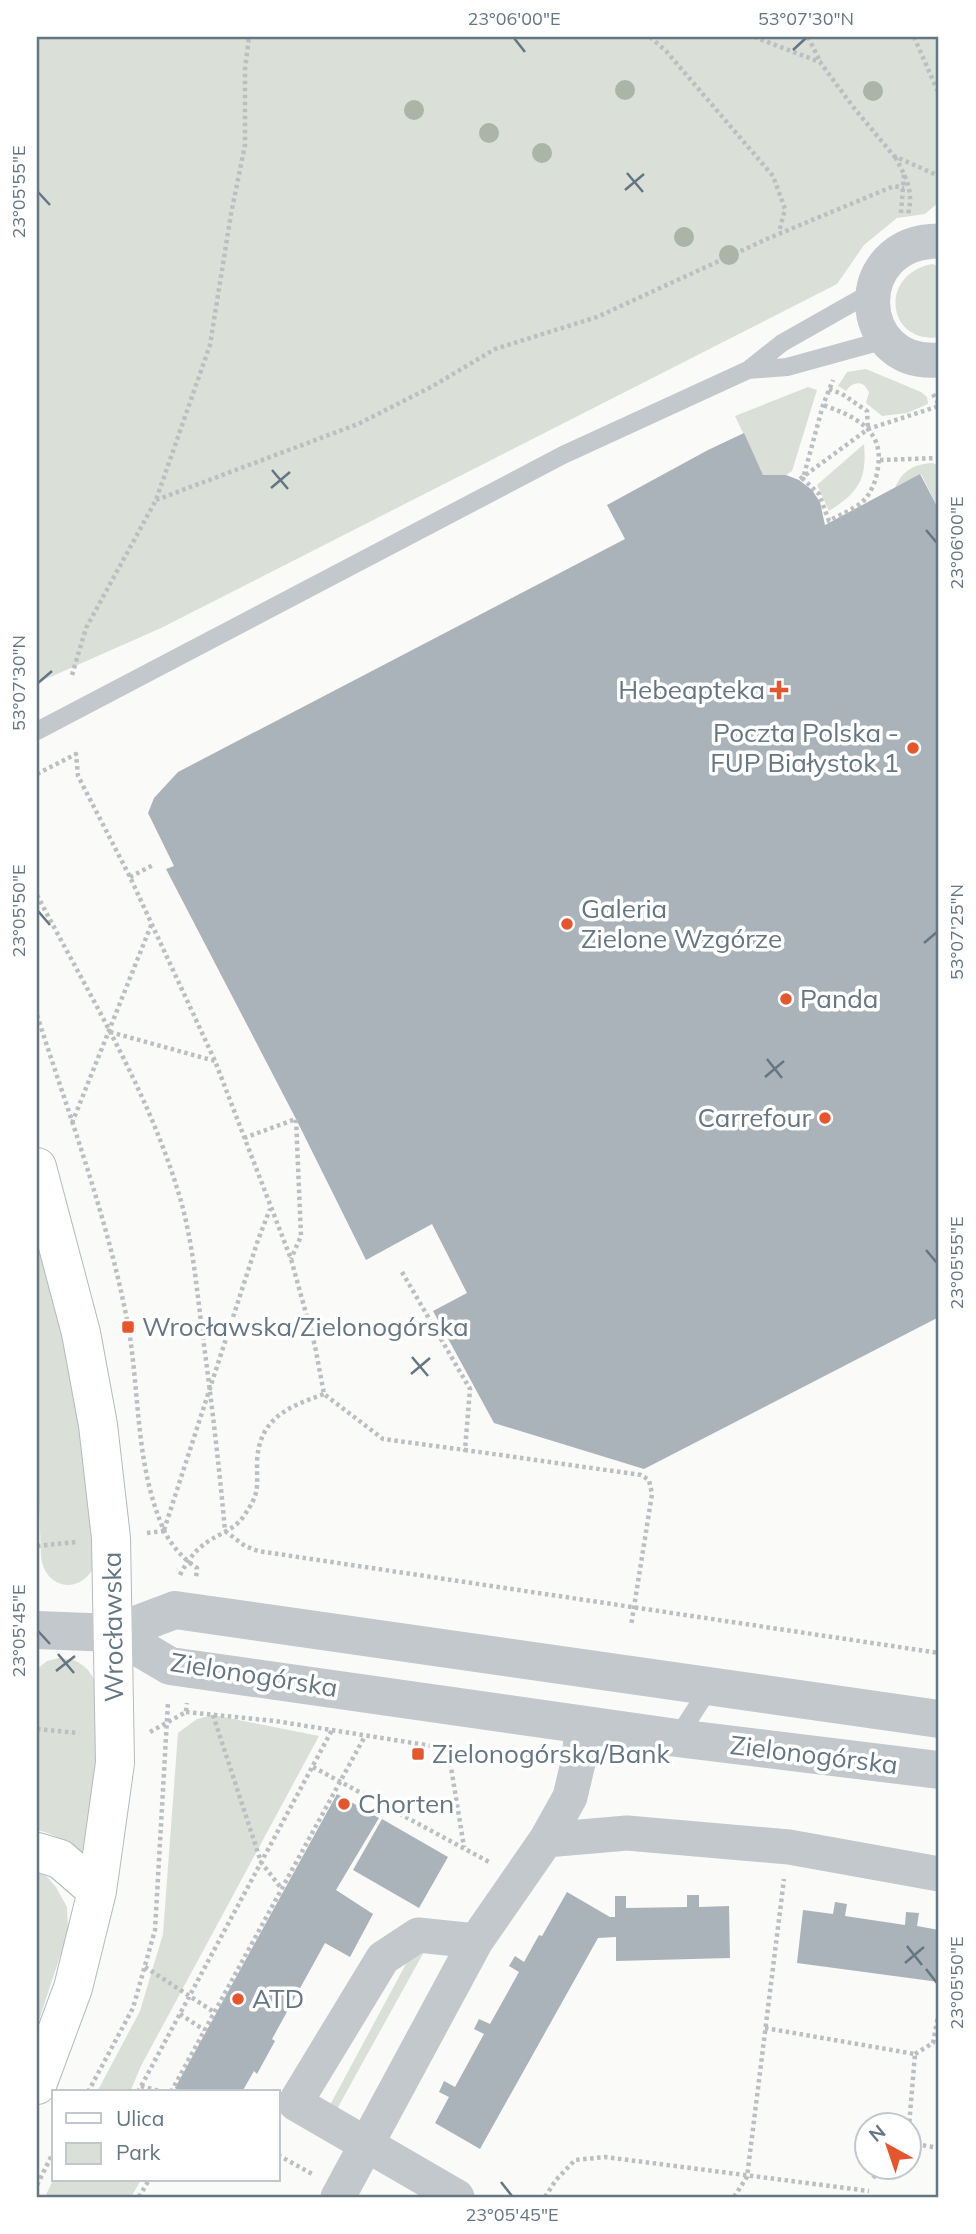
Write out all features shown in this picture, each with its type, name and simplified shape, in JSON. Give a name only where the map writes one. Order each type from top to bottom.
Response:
[{"type":"main road","name":"Wrocławska","points":[[37,1167],[81,1333],[98,1424],[111,1538],[115,1763],[97,1891],[73,1988],[37,2085]]},
{"type":"main road","points":[[37,1852],[60,1859],[97,1891]]},
{"type":"street","points":[[935,364],[903,354],[886,340],[874,317],[872,292],[878,274],[889,259],[904,247],[922,241],[939,241]]},
{"type":"street","name":"Zielonogórska","points":[[114,1633],[175,1610],[939,1719]]},
{"type":"street","points":[[37,1630],[114,1633]]},
{"type":"street","name":"Zielonogórska","points":[[114,1633],[170,1666],[677,1738],[939,1770]]},
{"type":"street","points":[[338,2197],[476,1941],[546,1840],[570,1797],[583,1725]]},
{"type":"street","points":[[546,1840],[627,1833],[789,1847],[939,1874]]},
{"type":"street","points":[[457,2197],[295,2103],[383,1958],[418,1935],[476,1941]]},
{"type":"lane","points":[[37,731],[564,454],[748,370],[782,344],[872,292]]},
{"type":"lane","points":[[748,370],[787,367],[886,340]]},
{"type":"lane","points":[[677,1738],[710,1687]]},
{"type":"path","points":[[72,675],[86,628],[156,500],[210,345],[245,145],[244,69],[249,37]]},
{"type":"path","points":[[650,37],[666,51],[773,176],[785,209],[779,233]]},
{"type":"path","points":[[754,37],[820,62]]},
{"type":"path","points":[[808,37],[820,62],[894,156],[904,174],[912,198],[904,219],[901,211],[904,174]]},
{"type":"path","points":[[914,37],[939,94]]},
{"type":"path","points":[[894,156],[939,176]]},
{"type":"path","points":[[156,500],[358,424],[433,386],[495,349],[597,317],[779,233],[894,186],[904,188]]},
{"type":"path","points":[[829,389],[842,394],[867,411],[868,429]]},
{"type":"path","points":[[823,405],[856,419],[876,438],[880,460],[877,477],[863,503],[829,521],[819,494],[801,478],[823,405]]},
{"type":"path","points":[[801,478],[868,429],[939,406]]},
{"type":"path","points":[[880,460],[939,458]]},
{"type":"path","points":[[37,774],[76,754],[78,776],[130,877],[215,1061],[291,1259],[315,1346],[324,1394],[383,1439],[632,1473],[649,1480],[652,1493],[631,1626]]},
{"type":"path","points":[[130,877],[153,865]]},
{"type":"path","points":[[37,895],[109,1031],[149,1114],[179,1192],[193,1262],[225,1531],[245,1546],[258,1551],[939,1653]]},
{"type":"path","points":[[72,1124],[152,923]]},
{"type":"path","points":[[37,1015],[96,1192],[128,1327],[143,1465],[163,1531],[258,1240],[271,1209]]},
{"type":"path","points":[[109,1031],[215,1061]]},
{"type":"path","points":[[244,1138],[296,1119],[300,1236],[291,1259]]},
{"type":"path","points":[[402,1272],[470,1390],[465,1450]]},
{"type":"path","points":[[225,1531],[242,1521],[258,1490],[257,1459],[263,1433],[279,1414],[296,1404],[324,1394]]},
{"type":"path","points":[[214,1715],[261,1862],[281,1888]]},
{"type":"path","points":[[89,2090],[133,2008],[155,1930],[166,1723]]},
{"type":"path","points":[[140,2089],[331,1731]]},
{"type":"path","points":[[172,2090],[365,1736]]},
{"type":"path","points":[[448,1749],[464,1848]]},
{"type":"path","points":[[313,1767],[492,1863]]},
{"type":"path","points":[[734,2197],[747,2177],[789,1847]]},
{"type":"path","points":[[144,1967],[215,2012]]},
{"type":"path","points":[[765,2028],[915,2053],[933,2043],[939,2011]]},
{"type":"path","points":[[180,2014],[204,2030]]},
{"type":"path","points":[[910,2112],[915,2053]]},
{"type":"path","points":[[37,2185],[52,2155]]},
{"type":"path","points":[[545,2197],[556,2180],[575,2161],[605,2157],[869,2192]]},
{"type":"green space","points":[[37,37],[939,37],[939,202],[925,214],[897,218],[864,245],[837,284],[161,628],[39,682]]},
{"type":"green space","points":[[932,264],[939,266],[939,337],[922,337],[909,331],[900,320],[896,308],[897,294],[903,281],[914,271]]},
{"type":"green space","points":[[866,369],[921,392],[927,397],[928,404],[907,413],[882,416],[866,403],[869,392],[864,385],[854,384],[846,391],[838,386],[847,372]]},
{"type":"green space","points":[[808,387],[817,390],[792,471],[786,475],[763,475],[735,416]]},
{"type":"green space","points":[[864,444],[864,467],[859,484],[848,497],[829,511],[817,485]]},
{"type":"green space","points":[[932,463],[939,465],[939,510],[921,474],[895,488],[909,470]]},
{"type":"green space","points":[[37,1215],[83,1401],[94,1567],[88,1576],[71,1585],[55,1581],[48,1575],[41,1556],[37,1445]]},
{"type":"green space","points":[[59,1658],[82,1664],[96,1683],[96,1775],[89,1857],[58,1837],[37,1830],[37,1669],[47,1661]]},
{"type":"green space","points":[[213,1715],[319,1736],[141,2066],[131,2090],[98,2090],[140,2011],[163,1934],[178,1733],[197,1719]]},
{"type":"green space","points":[[37,1873],[46,1876],[56,1887],[67,1907],[68,1932],[37,2026]]},
{"type":"green space","points":[[414,1949],[425,1950],[337,2109],[330,2105]]},
{"type":"green space","points":[[52,2182],[140,2182],[131,2197],[45,2197]]},
{"type":"building","name":"Galeria Zielone Wzgórze","points":[[744,433],[763,475],[786,475],[799,480],[812,490],[820,502],[825,525],[920,474],[939,510],[939,1317],[644,1469],[494,1423],[433,1311],[467,1293],[432,1224],[366,1260],[166,869],[174,866],[148,813],[154,798],[178,772],[625,539],[607,505]]},
{"type":"building","points":[[337,1794],[379,1818],[336,1890],[373,1914],[350,1957],[325,1943],[272,2039],[275,2041],[257,2074],[254,2071],[243,2090],[175,2088]]},
{"type":"building","points":[[382,1819],[448,1857],[419,1908],[353,1870]]},
{"type":"building","points":[[567,1892],[610,1917],[615,1917],[615,1896],[626,1896],[626,1908],[687,1907],[687,1895],[699,1895],[699,1907],[729,1906],[730,1958],[616,1961],[616,1937],[598,1938],[480,2149],[435,2123],[449,2097],[439,2092],[444,2081],[455,2087],[484,2034],[474,2029],[479,2019],[490,2024],[519,1972],[509,1966],[515,1956],[524,1962]]},
{"type":"building","points":[[835,1902],[847,1904],[845,1916],[905,1925],[906,1912],[919,1913],[917,1926],[939,1930],[939,1982],[797,1963],[803,1910],[833,1914]]},
{"type":"place","name":"Hebeapteka","points":[[779,690]]},
{"type":"place","name":"Poczta Polska - FUP Białystok 1","points":[[913,748]]},
{"type":"place","name":"Galeria Zielone Wzgórze","points":[[567,924]]},
{"type":"place","name":"Panda","points":[[786,999]]},
{"type":"place","name":"Carrefour","points":[[825,1118]]},
{"type":"place","name":"Wrocławska/Zielonogórska","points":[[128,1327]]},
{"type":"place","name":"Zielonogórska/Bank","points":[[418,1754]]},
{"type":"place","name":"Chorten","points":[[344,1804]]},
{"type":"place","name":"ATD","points":[[238,1999]]}]
